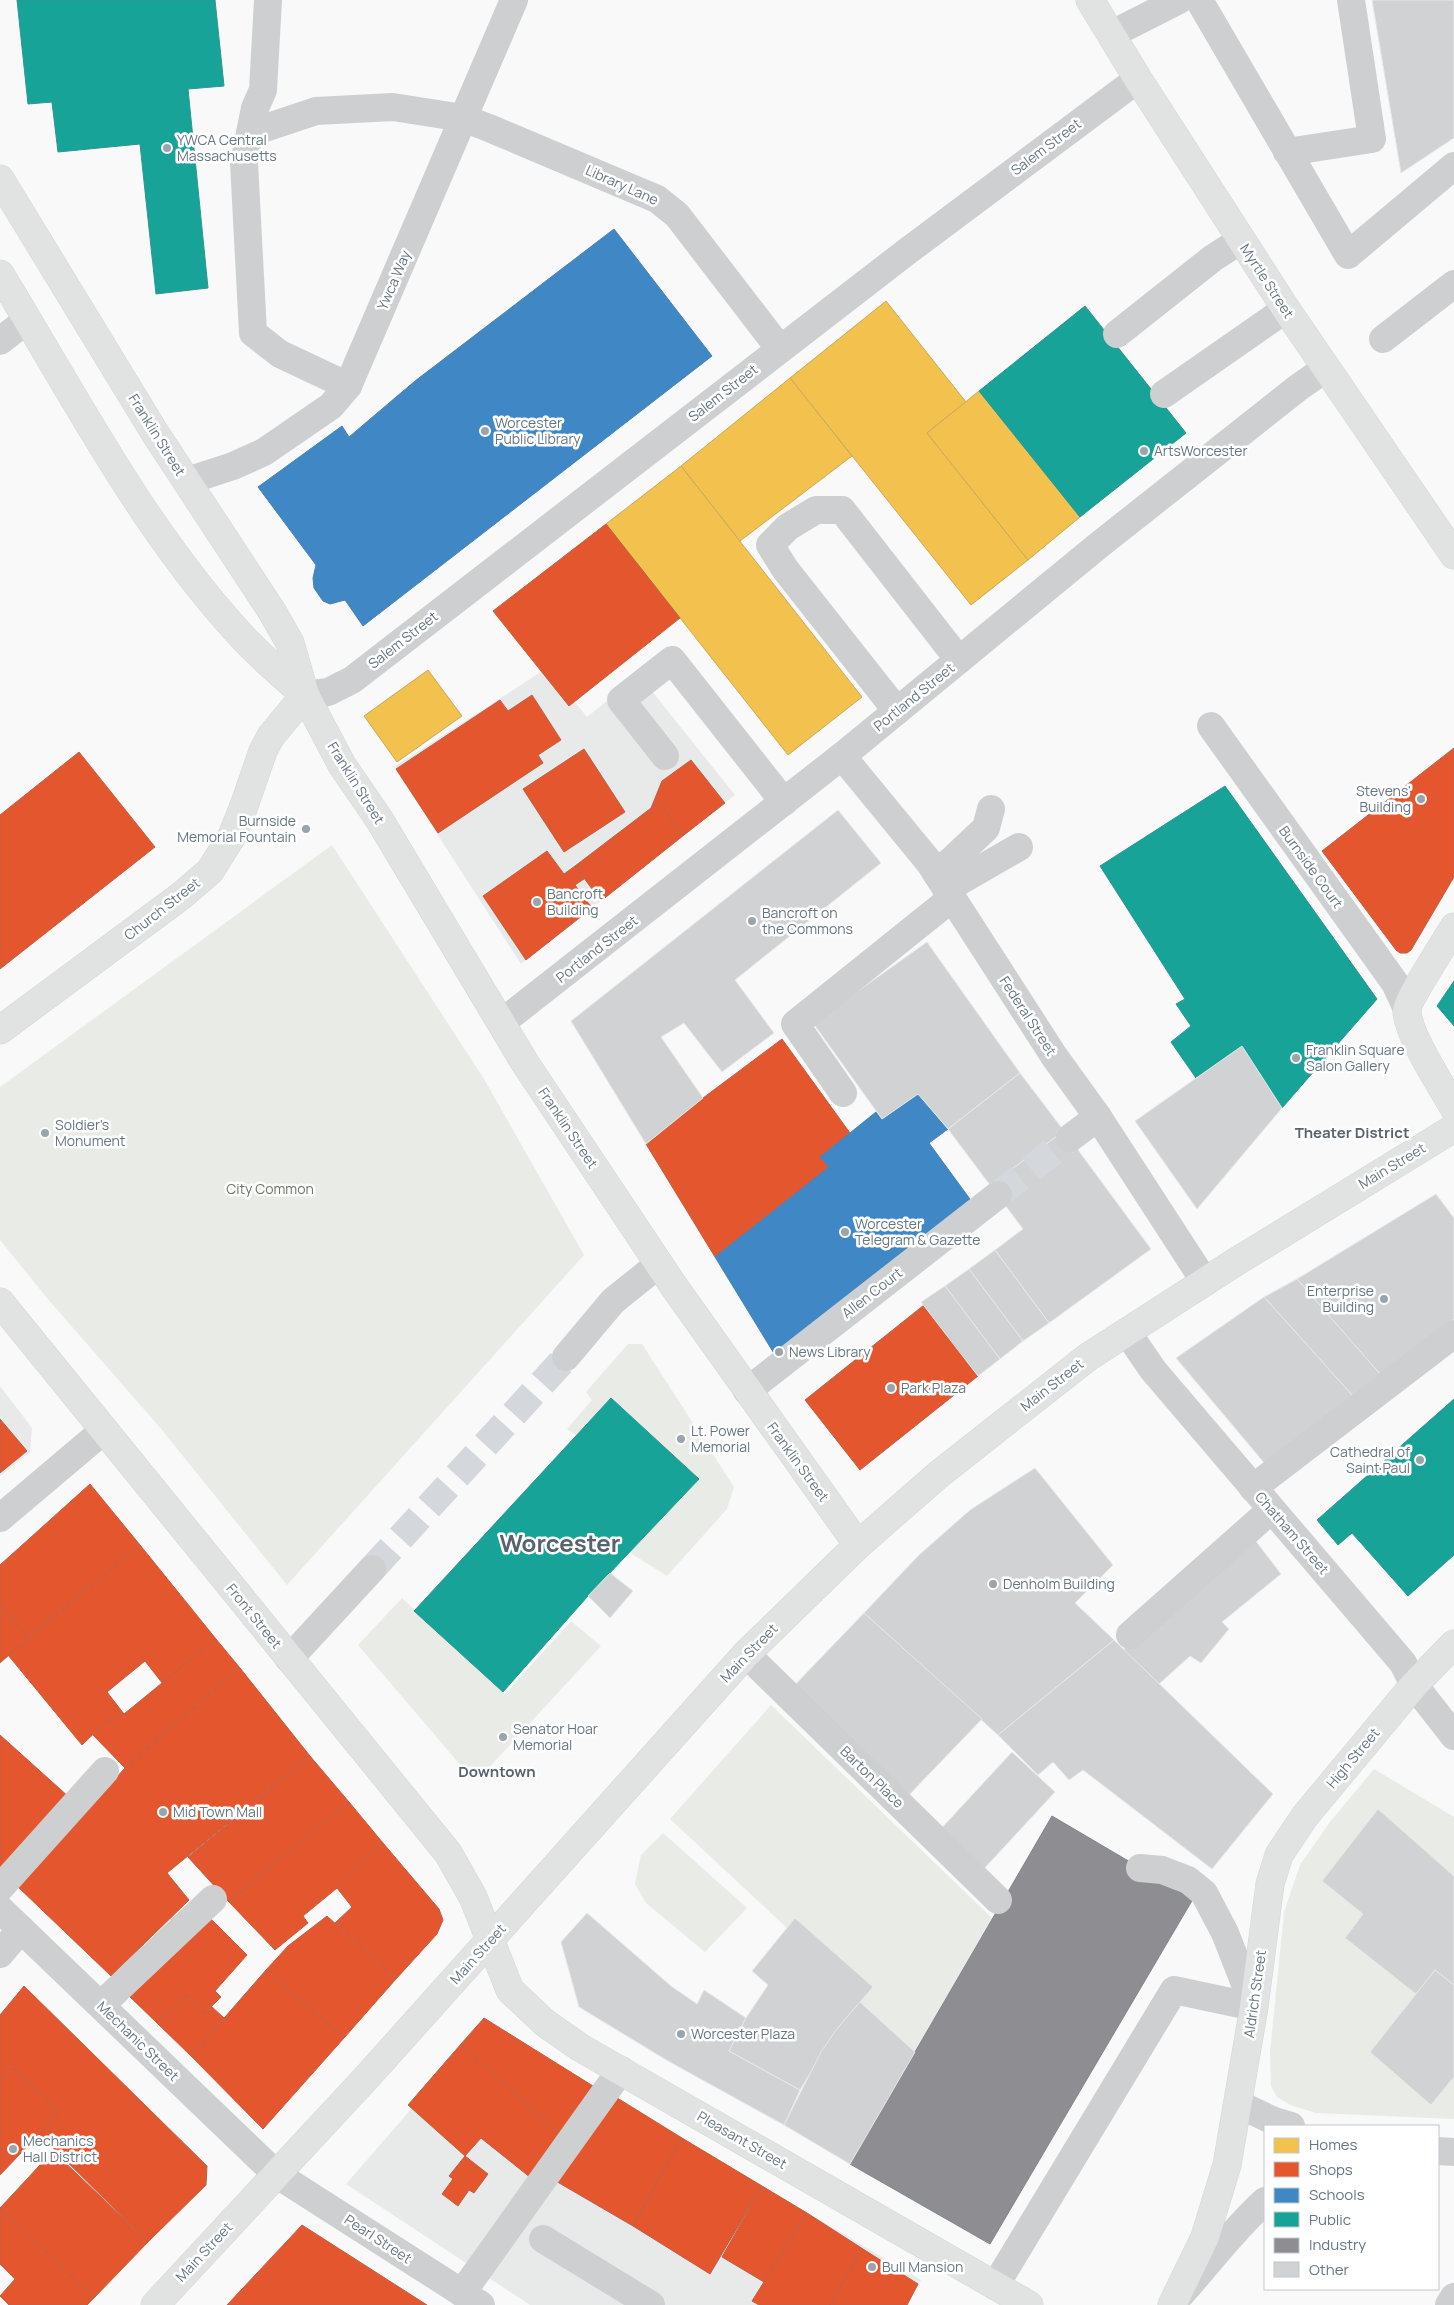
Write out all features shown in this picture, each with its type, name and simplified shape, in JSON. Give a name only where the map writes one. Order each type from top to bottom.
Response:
[{"type":"main road","name":"Myrtle Street","points":[[1090,0],[1138,79],[1325,369],[1454,555]]},
{"type":"main road","name":"Franklin Street","points":[[0,179],[155,432],[273,613],[290,643],[305,695],[342,765],[379,819],[525,1063],[658,1264],[858,1546]]},
{"type":"main road","name":"Franklin Street","points":[[0,274],[109,457],[164,538],[207,597],[236,630],[266,662],[305,695]]},
{"type":"main road","name":"Church Street","points":[[0,1030],[181,896],[210,871],[232,836],[263,751],[271,736],[305,695]]},
{"type":"main road","points":[[1454,927],[1407,1009],[1411,1029],[1454,1108]]},
{"type":"main road","name":"Main Street","points":[[155,2305],[367,2077],[746,1654],[858,1546],[938,1475],[1088,1357],[1205,1282],[1454,1128]]},
{"type":"main road","name":"Front Street","points":[[0,1302],[448,1853],[473,1897],[491,1939]]},
{"type":"main road","name":"High Street","points":[[1270,1884],[1279,1855],[1305,1816],[1414,1685],[1454,1644]]},
{"type":"main road","name":"Aldrich Street","points":[[1172,2304],[1205,2237],[1227,2165],[1254,2007],[1270,1884]]},
{"type":"main road","name":"Pleasant Street","points":[[491,1939],[500,1968],[510,1990],[532,2013],[561,2035],[1029,2305]]},
{"type":"street","points":[[268,0],[264,90],[255,108],[244,163],[253,334],[280,354],[348,386]]},
{"type":"street","name":"Ywca Way","points":[[187,482],[233,466],[264,452],[331,406],[348,386],[514,0]]},
{"type":"street","points":[[1112,34],[1179,0]]},
{"type":"street","points":[[1199,0],[1348,255],[1454,166]]},
{"type":"street","points":[[1287,152],[1372,139],[1351,0]]},
{"type":"street","name":"Salem Street","points":[[305,695],[328,692],[352,680],[780,348],[1138,79]]},
{"type":"street","name":"Library Lane","points":[[250,133],[316,111],[394,107],[463,118],[657,199],[677,215],[780,348]]},
{"type":"street","points":[[1117,334],[1213,258],[1241,240]]},
{"type":"street","points":[[1383,339],[1454,284]]},
{"type":"street","points":[[1164,394],[1286,309]]},
{"type":"street","points":[[0,341],[27,320]]},
{"type":"street","name":"Portland Street","points":[[502,1023],[842,756],[1107,538],[1299,387],[1325,369]]},
{"type":"street","points":[[897,711],[785,569],[770,545],[788,527],[816,510],[842,510],[960,660]]},
{"type":"street","points":[[665,756],[621,700],[672,660],[784,802]]},
{"type":"street","name":"Burnside Court","points":[[1212,726],[1395,984],[1407,1009]]},
{"type":"street","name":"Federal Street","points":[[842,756],[945,886],[1054,1056],[1098,1117],[1205,1282]]},
{"type":"street","points":[[945,886],[953,859],[986,828],[991,809]]},
{"type":"street","points":[[843,1093],[795,1024],[945,886],[1019,847]]},
{"type":"street","points":[[1070,1138],[1098,1117]]},
{"type":"street","name":"Allen Court","points":[[747,1391],[998,1195]]},
{"type":"street","points":[[566,1357],[613,1301],[658,1264]]},
{"type":"street","name":"Chatham Street","points":[[1127,1332],[1153,1370],[1403,1663],[1414,1685],[1454,1736]]},
{"type":"street","points":[[1253,1488],[1454,1334]]},
{"type":"street","points":[[0,1518],[103,1431]]},
{"type":"street","points":[[1130,1635],[1271,1510]]},
{"type":"street","points":[[289,1659],[372,1569]]},
{"type":"street","name":"Barton Place","points":[[746,1654],[998,1900]]},
{"type":"street","points":[[0,1888],[105,1772]]},
{"type":"street","points":[[1140,1868],[1162,1870],[1188,1880],[1204,1893],[1224,1933],[1254,2007]]},
{"type":"street","points":[[101,2005],[213,1899]]},
{"type":"street","name":"Mechanic Street","points":[[0,1909],[276,2174]]},
{"type":"street","points":[[0,1954],[21,1929]]},
{"type":"street","points":[[995,2286],[1174,1990],[1254,2007]]},
{"type":"street","points":[[472,2299],[621,2070]]},
{"type":"street","points":[[1238,2104],[1274,2121],[1288,2125]]},
{"type":"street","points":[[1439,2152],[1454,2152]]},
{"type":"street","name":"Pearl Street","points":[[276,2174],[472,2299]]},
{"type":"street","points":[[1172,2304],[1224,2246],[1239,2225],[1264,2202]]},
{"type":"street","points":[[543,2239],[651,2305]]},
{"type":"street","points":[[1449,2305],[1454,2297]]},
{"type":"shaded area","points":[[547,668],[587,717],[639,675],[735,795],[521,964],[394,767]]},
{"type":"shaded area","points":[[0,1386],[32,1428],[30,1452],[0,1476]]},
{"type":"shaded area","points":[[486,2023],[921,2280],[908,2305],[530,2305],[346,2184]]},
{"type":"green space","name":"City Common","points":[[332,845],[484,1079],[584,1255],[287,1585],[162,1430],[47,1298],[0,1240],[0,1087]]},
{"type":"green space","points":[[628,1344],[642,1344],[734,1487],[727,1509],[667,1576],[629,1552],[699,1479],[611,1398],[576,1435],[567,1429],[592,1400],[586,1392]]},
{"type":"green space","points":[[402,1598],[505,1694],[571,1621],[601,1646],[484,1773],[468,1774],[358,1645]]},
{"type":"green space","points":[[771,1705],[992,1918],[915,2052],[860,2002],[873,1987],[795,1918],[787,1928],[670,1819]]},
{"type":"green space","points":[[1374,1769],[1454,1817],[1454,2119],[1316,2113],[1290,2105],[1277,2097],[1271,2086],[1270,2052],[1284,1912],[1300,1865],[1330,1822]]},
{"type":"green space","points":[[663,1833],[747,1908],[705,1952],[646,1903],[635,1884],[641,1855]]},
{"type":"building: Homes","points":[[886,301],[966,402],[927,433],[1028,560],[971,605],[790,378]]},
{"type":"building: Homes","points":[[790,378],[852,456],[740,541],[681,466]]},
{"type":"building: Homes","points":[[979,391],[1080,517],[1028,560],[927,433]]},
{"type":"building: Homes","points":[[681,466],[862,697],[788,755],[606,524]]},
{"type":"building: Homes","points":[[428,670],[462,716],[397,762],[364,716]]},
{"type":"building: Shops","points":[[606,524],[680,618],[569,706],[493,611]]},
{"type":"building: Shops","points":[[532,695],[561,740],[538,755],[543,763],[438,833],[396,769],[500,700],[508,711]]},
{"type":"building: Shops","name":"Stevens' Building","points":[[1454,748],[1454,877],[1411,950],[1407,953],[1400,953],[1322,851]]},
{"type":"building: Shops","points":[[584,749],[625,812],[564,852],[523,789]]},
{"type":"building: Shops","points":[[79,752],[155,847],[0,969],[0,815]]},
{"type":"building: Shops","points":[[691,760],[725,803],[684,835],[659,802],[651,808],[662,781]]},
{"type":"building: Shops","points":[[659,802],[684,835],[601,901],[575,866]]},
{"type":"building: Shops","name":"Bancroft Building","points":[[547,851],[564,874],[575,866],[584,879],[575,885],[592,908],[526,960],[483,896]]},
{"type":"building: Shops","points":[[782,1039],[850,1133],[820,1157],[829,1167],[715,1257],[646,1144],[703,1098]]},
{"type":"building: Shops","name":"Park Plaza","points":[[924,1305],[978,1376],[860,1470],[805,1400]]},
{"type":"building: Shops","points":[[0,1419],[27,1451],[0,1473]]},
{"type":"building: Shops","points":[[90,1484],[140,1545],[28,1638],[0,1605],[0,1565]]},
{"type":"building: Shops","points":[[140,1545],[216,1639],[163,1684],[145,1661],[107,1692],[124,1714],[106,1722],[82,1745],[8,1655]]},
{"type":"building: Shops","points":[[0,1605],[28,1638],[0,1663]]},
{"type":"building: Shops","points":[[216,1639],[240,1668],[125,1768],[93,1735],[106,1722],[124,1714]]},
{"type":"building: Shops","name":"Mid Town Mall","points":[[240,1668],[310,1756],[167,1873],[189,1900],[111,1976],[17,1886],[125,1768]]},
{"type":"building: Shops","points":[[0,1735],[70,1798],[0,1870]]},
{"type":"building: Shops","points":[[310,1756],[349,1802],[229,1902],[188,1857]]},
{"type":"building: Shops","points":[[349,1802],[383,1843],[337,1888],[303,1916],[308,1923],[275,1950],[229,1902]]},
{"type":"building: Shops","points":[[383,1843],[439,1909],[443,1920],[437,1934],[396,1979],[335,1923],[352,1907],[337,1888]]},
{"type":"building: Shops","points":[[208,1916],[247,1955],[215,1991],[221,1997],[204,2014],[187,1995],[157,2023],[127,1994]]},
{"type":"building: Shops","points":[[327,1916],[396,1979],[344,2038],[266,1970],[288,1946]]},
{"type":"building: Shops","points":[[266,1970],[344,2038],[263,2129],[191,2056]]},
{"type":"building: Shops","points":[[24,1986],[207,2166],[206,2185],[148,2242],[39,2134],[60,2112],[13,2068],[0,2082],[0,2015]]},
{"type":"building: Shops","points":[[187,1995],[204,2014],[212,2007],[224,2018],[191,2056],[157,2023]]},
{"type":"building: Shops","points":[[484,2018],[593,2086],[560,2135],[461,2044]]},
{"type":"building: Shops","points":[[461,2044],[560,2135],[531,2178],[481,2138],[465,2156],[408,2105]]},
{"type":"building: Shops","points":[[13,2068],[60,2112],[0,2175],[0,2082]]},
{"type":"building: Shops","points":[[614,2096],[682,2138],[633,2226],[554,2180]]},
{"type":"building: Shops","points":[[682,2138],[762,2186],[710,2274],[633,2226]]},
{"type":"building: Shops","points":[[53,2151],[148,2242],[94,2298],[0,2208]]},
{"type":"building: Shops","points":[[465,2156],[488,2174],[474,2193],[469,2190],[458,2206],[442,2194],[453,2179],[449,2176]]},
{"type":"building: Shops","points":[[762,2186],[807,2213],[764,2282],[722,2257]]},
{"type":"building: Shops","points":[[0,2208],[94,2298],[87,2305],[9,2305],[0,2296],[15,2279],[0,2264]]},
{"type":"building: Shops","points":[[807,2213],[863,2249],[830,2305],[759,2305],[752,2301]]},
{"type":"building: Shops","points":[[302,2225],[427,2305],[227,2305]]},
{"type":"building: Shops","name":"Bull Mansion","points":[[863,2249],[918,2284],[907,2305],[830,2305]]},
{"type":"building: Schools","name":"Worcester Public Library","points":[[614,229],[712,356],[363,626],[345,600],[330,604],[323,601],[314,588],[313,578],[316,565],[258,487],[342,426],[349,437],[415,381]]},
{"type":"building: Schools","name":"Worcester Telegram & Gazette","points":[[918,1094],[948,1129],[929,1143],[975,1206],[778,1360],[715,1257],[829,1167],[820,1157],[876,1112],[882,1119]]},
{"type":"building: Public","name":"YWCA Central Massachusetts","points":[[17,0],[215,0],[224,86],[188,89],[208,288],[156,294],[140,144],[58,152],[52,102],[28,104]]},
{"type":"building: Public","points":[[1085,306],[1186,433],[1080,517],[979,391]]},
{"type":"building: Public","points":[[1225,786],[1377,999],[1282,1108],[1242,1046],[1196,1078],[1171,1042],[1191,1026],[1176,1004],[1185,999],[1100,866]]},
{"type":"building: Public","points":[[1454,981],[1454,1026],[1437,1006]]},
{"type":"building: Public","points":[[611,1398],[699,1479],[588,1596],[503,1692],[414,1611]]},
{"type":"building: Public","name":"Cathedral of Saint Paul","points":[[1454,1399],[1454,1555],[1408,1596],[1352,1533],[1338,1545],[1317,1520]]},
{"type":"building: Industry","points":[[1052,1816],[1193,1899],[990,2244],[850,2164]]},
{"type":"building: Other","points":[[1372,0],[1454,0],[1454,138],[1401,173]]},
{"type":"building: Other","name":"Bancroft on the Commons","points":[[838,810],[881,863],[735,980],[774,1033],[722,1072],[684,1023],[661,1037],[703,1098],[646,1144],[571,1021]]},
{"type":"building: Other","points":[[927,942],[1020,1073],[948,1129],[918,1094],[882,1119],[813,1023]]},
{"type":"building: Other","points":[[1242,1046],[1282,1108],[1197,1209],[1135,1121]]},
{"type":"building: Other","points":[[1020,1073],[1064,1131],[990,1185],[948,1129]]},
{"type":"building: Other","points":[[1064,1131],[1151,1249],[1049,1323],[995,1250],[1023,1229],[990,1185]]},
{"type":"building: Other","name":"Enterprise Building","points":[[1436,1194],[1454,1218],[1454,1319],[1380,1374],[1297,1279]]},
{"type":"building: Other","points":[[995,1250],[1049,1323],[1023,1341],[969,1269]]},
{"type":"building: Other","points":[[969,1269],[1023,1341],[1000,1359],[945,1286]]},
{"type":"building: Other","points":[[1297,1279],[1380,1374],[1352,1395],[1264,1297]]},
{"type":"building: Other","points":[[945,1286],[1000,1359],[978,1376],[921,1302]]},
{"type":"building: Other","points":[[1264,1297],[1352,1395],[1266,1465],[1176,1358]]},
{"type":"building: Other","name":"Denholm Building","points":[[1035,1468],[1113,1565],[1075,1603],[1114,1640],[998,1735],[864,1613],[919,1555],[970,1510]]},
{"type":"building: Other","points":[[1252,1536],[1281,1574],[1222,1622],[1229,1629],[1201,1663],[1190,1656],[1159,1684],[1123,1650]]},
{"type":"building: Other","points":[[610,1573],[633,1591],[610,1618],[588,1596]]},
{"type":"building: Other","points":[[864,1613],[982,1719],[906,1798],[791,1689]]},
{"type":"building: Other","points":[[1114,1640],[1273,1794],[1212,1869],[1083,1770],[1069,1780],[1053,1762],[1038,1775],[998,1735]]},
{"type":"building: Other","points":[[1012,1752],[1055,1792],[981,1872],[938,1832]]},
{"type":"building: Other","points":[[1378,1809],[1454,1876],[1454,1985],[1435,1970],[1416,1994],[1345,1938],[1363,1914],[1322,1881]]},
{"type":"building: Other","name":"Worcester Plaza","points":[[587,1913],[671,1986],[697,2004],[704,1990],[746,2018],[729,2051],[800,2090],[784,2125],[668,2061],[579,2007],[561,1942]]},
{"type":"building: Other","name":"Worcester Plaza","points":[[795,1918],[873,1987],[836,2030],[800,2090],[729,2051],[746,2018],[768,1985],[752,1971]]},
{"type":"building: Other","points":[[1435,1970],[1454,1985],[1454,2077],[1431,2105],[1370,2052]]},
{"type":"building: Other","points":[[860,2002],[915,2052],[850,2164],[784,2125],[821,2052],[836,2030]]},
{"type":"tunnel","points":[[998,1195],[1070,1138]]},
{"type":"tunnel","points":[[372,1569],[566,1357]]},
{"type":"place","name":"YWCA Central Massachusetts","points":[[167,148]]},
{"type":"place","name":"Worcester Public Library","points":[[485,431]]},
{"type":"place","name":"ArtsWorcester","points":[[1144,451]]},
{"type":"place","name":"Stevens' Building","points":[[1421,799]]},
{"type":"place","name":"Burnside Memorial Fountain","points":[[306,829]]},
{"type":"place","name":"Bancroft Building","points":[[537,902]]},
{"type":"place","name":"Bancroft on the Commons","points":[[752,921]]},
{"type":"place","name":"Franklin Square Salon Gallery","points":[[1296,1058]]},
{"type":"place","name":"Soldier's Monument","points":[[45,1133]]},
{"type":"place","name":"Worcester Telegram & Gazette","points":[[845,1232]]},
{"type":"place","name":"Enterprise Building","points":[[1384,1299]]},
{"type":"place","name":"News Library","points":[[779,1352]]},
{"type":"place","name":"Park Plaza","points":[[891,1388]]},
{"type":"place","name":"Lt. Power Memorial","points":[[681,1439]]},
{"type":"place","name":"Cathedral of Saint Paul","points":[[1420,1460]]},
{"type":"place","name":"Denholm Building","points":[[993,1584]]},
{"type":"place","name":"Senator Hoar Memorial","points":[[503,1737]]},
{"type":"place","name":"Mid Town Mall","points":[[163,1812]]},
{"type":"place","name":"Worcester Plaza","points":[[681,2034]]},
{"type":"place","name":"Mechanics Hall District","points":[[13,2149]]},
{"type":"place","name":"Bull Mansion","points":[[872,2267]]},
{"type":"district","name":"Theater District","points":[[1352,1133]]},
{"type":"district","name":"Worcester","points":[[560,1544]]},
{"type":"district","name":"Downtown","points":[[497,1772]]}]
